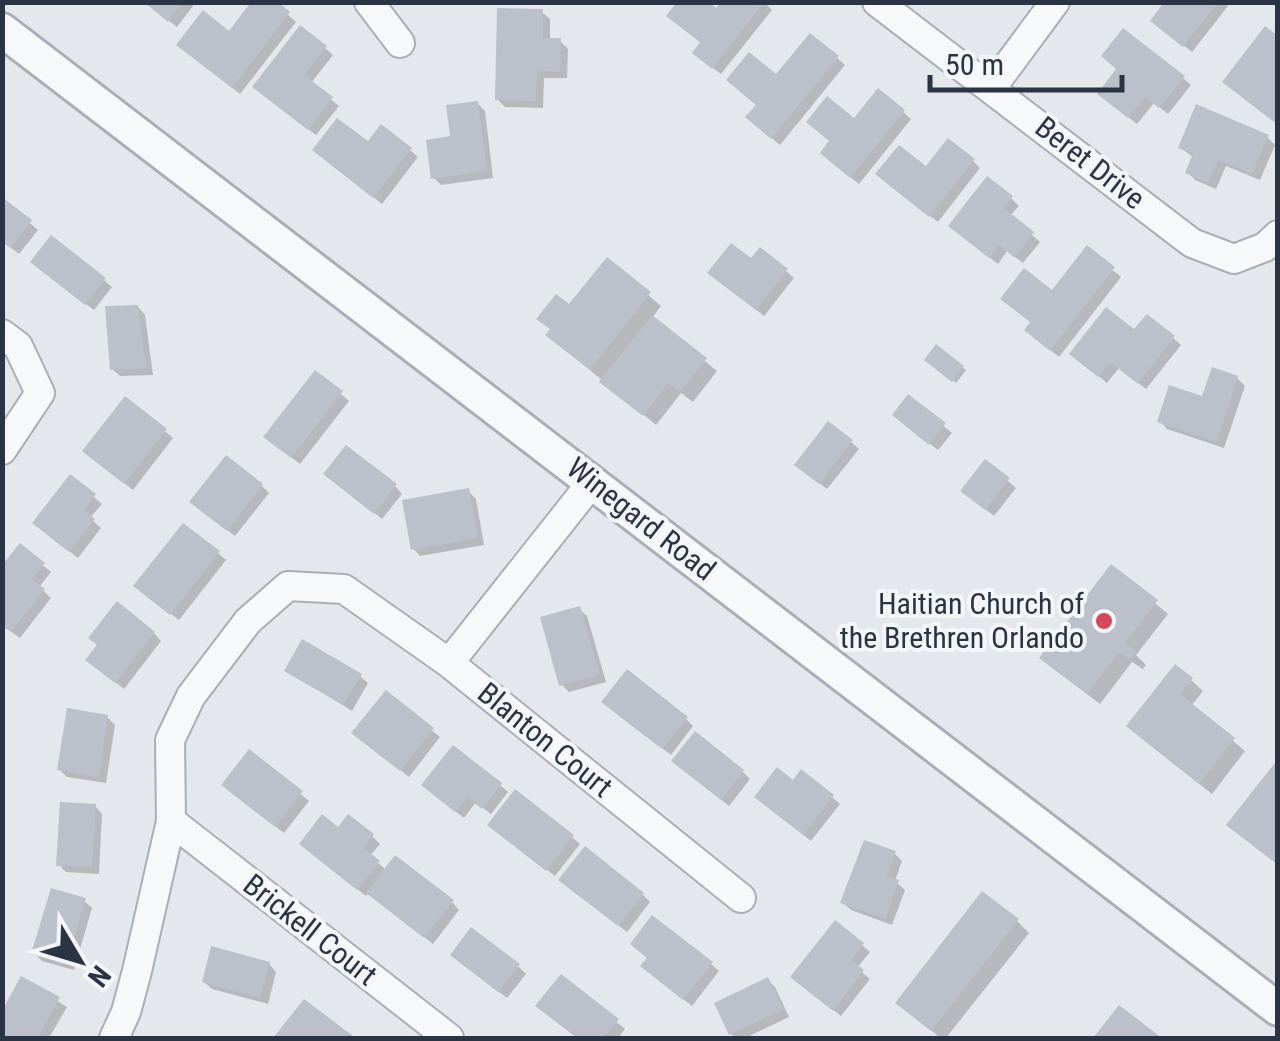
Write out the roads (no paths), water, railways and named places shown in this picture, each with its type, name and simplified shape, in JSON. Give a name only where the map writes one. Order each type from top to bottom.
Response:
[{"type":"street","points":[[370,2],[400,44]]},
{"type":"street","name":"Beret Drive","points":[[876,2],[1192,243],[1234,259],[1271,241]]},
{"type":"street","points":[[992,87],[1055,2]]},
{"type":"street","name":"Winegard Road","points":[[2,30],[1278,1009]]},
{"type":"street","points":[[2,334],[18,346],[40,393],[2,450]]},
{"type":"street","points":[[449,662],[593,481]]},
{"type":"street","name":"Blanton Court","points":[[171,822],[170,740],[191,696],[248,621],[288,586],[344,589],[449,662],[741,898]]},
{"type":"street","points":[[114,1038],[137,972],[171,822]]},
{"type":"street","name":"Brickell Court","points":[[171,822],[449,1038]]},
{"type":"place","name":"Haitian Church of the Brethren Orlando","points":[[1104,621]]}]
